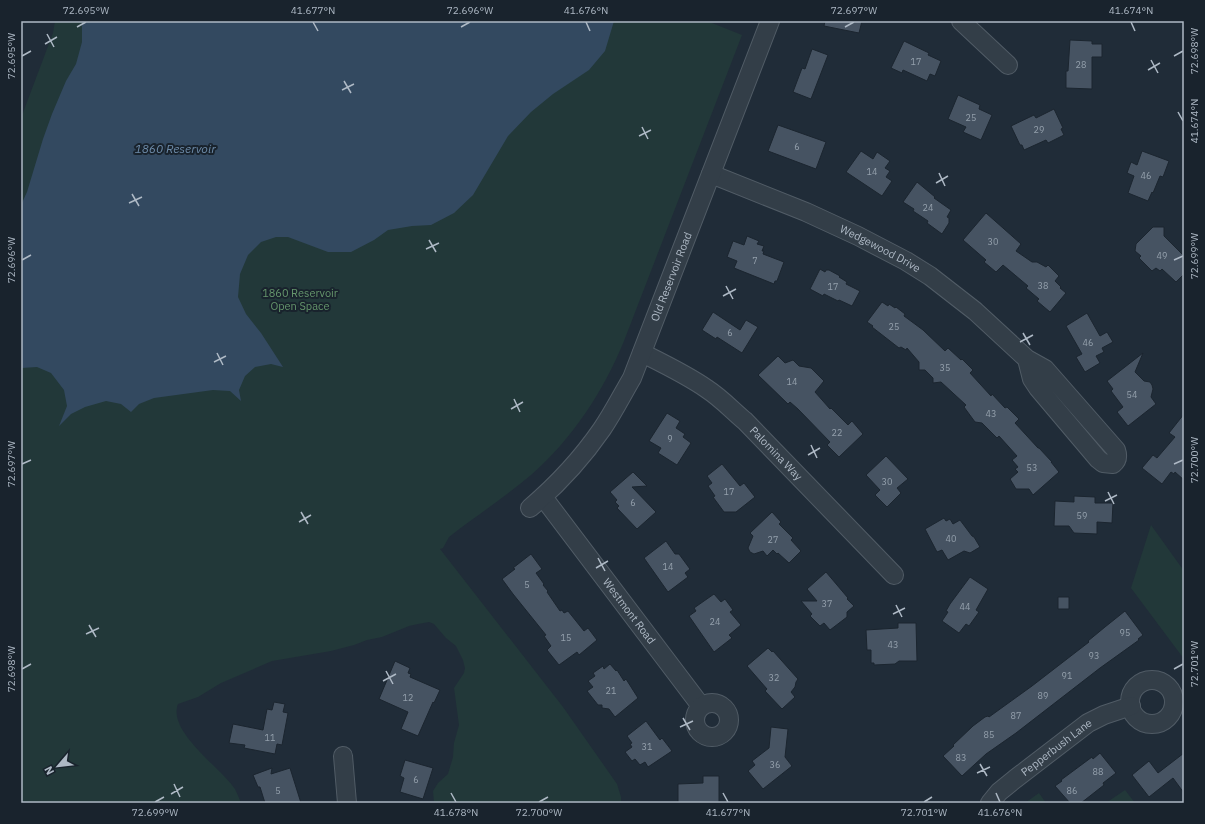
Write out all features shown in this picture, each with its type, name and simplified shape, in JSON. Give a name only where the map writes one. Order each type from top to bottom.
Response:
[{"type":"street","name":"Old Reservoir Road","points":[[537,503],[586,452],[603,428],[632,378],[770,21]]},
{"type":"street","points":[[961,21],[1008,65]]},
{"type":"street","name":"Wedgewood Drive","points":[[711,174],[832,224],[906,261],[930,276],[963,301],[1027,359],[1045,369],[1113,445],[1118,455],[1117,460],[1113,464],[1103,463],[1098,458],[1038,388],[1032,379],[1027,359]]},
{"type":"street","name":"Palomina Way","points":[[642,353],[688,377],[709,390],[745,421],[894,575]]},
{"type":"street","name":"Westmont Road","points":[[537,503],[702,706]]},
{"type":"street","name":"Pepperbush Lane","points":[[990,803],[999,792],[1088,723],[1104,715],[1131,706]]},
{"type":"street","points":[[343,756],[347,803]]},
{"type":"green space","name":"1860 Reservoir Open Space","points":[[55,21],[707,21],[742,35],[624,341],[607,378],[573,430],[546,461],[501,499],[449,537],[443,548],[440,549],[563,707],[617,784],[621,797],[621,803],[434,803],[433,791],[438,783],[448,774],[453,757],[454,743],[459,725],[454,688],[464,673],[465,668],[456,646],[446,638],[434,624],[429,622],[409,626],[382,637],[331,651],[272,661],[221,683],[198,697],[178,704],[177,715],[180,726],[197,749],[228,780],[235,789],[241,803],[21,803],[21,118],[53,33]]},
{"type":"green space","points":[[1151,525],[1184,571],[1184,659],[1131,588]]},
{"type":"green space","points":[[1125,790],[1135,803],[1106,803]]},
{"type":"green space","points":[[1039,793],[1046,803],[1025,803]]},
{"type":"water","name":"1860 Reservoir","points":[[82,21],[614,21],[605,51],[589,70],[553,94],[531,112],[508,136],[473,195],[454,213],[431,225],[412,226],[388,230],[374,240],[351,252],[328,252],[288,237],[276,237],[261,242],[248,255],[240,274],[238,297],[246,314],[261,333],[283,367],[271,364],[255,367],[245,376],[239,390],[241,401],[230,391],[213,390],[154,398],[139,404],[131,412],[121,404],[106,401],[85,407],[71,414],[59,426],[67,406],[64,390],[51,373],[37,367],[21,368],[21,205],[27,192],[52,114],[66,81],[76,64],[82,42]]},
{"type":"building","points":[[825,21],[862,21],[859,33],[824,26]]},
{"type":"building","points":[[1070,40],[1092,41],[1092,44],[1102,44],[1102,57],[1092,57],[1092,89],[1066,88],[1066,71],[1068,71]]},
{"type":"building","points":[[904,41],[929,53],[928,55],[941,61],[935,76],[930,74],[927,81],[903,70],[902,73],[891,68]]},
{"type":"building","points":[[812,49],[828,55],[811,99],[793,92],[802,68],[805,69]]},
{"type":"building","points":[[958,95],[980,105],[979,109],[992,115],[981,140],[963,132],[966,127],[948,119]]},
{"type":"building","points":[[1054,109],[1063,128],[1061,129],[1064,135],[1048,143],[1046,140],[1024,150],[1011,126],[1034,115],[1036,118]]},
{"type":"building","points":[[778,125],[826,142],[816,169],[768,151]]},
{"type":"building","points":[[861,151],[873,159],[877,152],[890,161],[885,168],[890,171],[886,177],[892,181],[882,196],[846,172]]},
{"type":"building","points":[[1142,151],[1169,161],[1163,177],[1160,176],[1148,201],[1128,193],[1134,176],[1127,173],[1131,162],[1137,165]]},
{"type":"building","points":[[917,182],[935,197],[934,198],[951,210],[947,217],[949,218],[949,223],[942,234],[927,223],[928,221],[913,211],[914,209],[903,202]]},
{"type":"building","points":[[986,213],[1021,244],[1016,251],[1032,262],[1037,262],[1046,267],[1048,265],[1059,276],[1055,281],[1066,293],[1050,312],[1037,301],[1039,299],[1026,288],[1028,286],[1003,265],[996,272],[984,262],[986,260],[963,240]]},
{"type":"building","points":[[1153,227],[1164,227],[1164,236],[1184,256],[1184,274],[1176,282],[1162,269],[1160,271],[1156,268],[1152,271],[1139,258],[1141,256],[1135,251],[1136,244]]},
{"type":"building","points":[[747,236],[759,241],[757,244],[764,246],[762,251],[764,251],[763,254],[784,262],[777,281],[775,281],[774,284],[734,268],[737,261],[727,257],[733,241],[744,245]]},
{"type":"building","points":[[820,269],[825,272],[826,270],[829,270],[840,276],[839,277],[847,282],[846,284],[860,291],[852,306],[824,294],[823,296],[810,289]]},
{"type":"building","points":[[882,302],[888,306],[889,304],[895,308],[896,307],[905,314],[904,316],[923,330],[945,351],[948,348],[961,360],[962,359],[973,370],[970,373],[991,396],[992,394],[1005,408],[1007,407],[1019,419],[1015,423],[1052,462],[1059,472],[1033,495],[1029,489],[1016,489],[1010,479],[1018,472],[1015,469],[1018,467],[1012,460],[1017,456],[999,436],[997,438],[982,423],[975,422],[964,407],[966,405],[941,382],[933,383],[933,378],[925,370],[919,370],[919,362],[907,348],[906,350],[901,347],[899,348],[867,322]]},
{"type":"building","points":[[713,312],[740,330],[746,320],[758,327],[742,353],[717,337],[716,339],[702,330]]},
{"type":"building","points":[[1087,313],[1100,336],[1107,332],[1113,342],[1102,348],[1104,352],[1096,356],[1100,363],[1085,372],[1076,357],[1082,354],[1066,326]]},
{"type":"building","points":[[1143,353],[1135,372],[1144,381],[1150,382],[1152,385],[1153,389],[1151,397],[1156,404],[1128,426],[1117,412],[1123,407],[1111,391],[1113,389],[1107,381]]},
{"type":"building","points":[[778,356],[785,363],[793,360],[799,366],[811,368],[824,381],[815,392],[830,409],[831,408],[848,425],[852,421],[863,434],[839,457],[827,445],[830,442],[798,409],[790,402],[788,404],[758,375]]},
{"type":"building","points":[[667,413],[680,421],[676,428],[685,434],[683,437],[691,443],[677,465],[658,453],[661,448],[649,441]]},
{"type":"building","points":[[1184,414],[1184,480],[1175,472],[1174,474],[1171,472],[1162,484],[1142,468],[1153,455],[1157,458],[1175,437],[1169,433]]},
{"type":"building","points":[[886,456],[908,479],[897,488],[901,493],[887,507],[875,495],[880,490],[866,475]]},
{"type":"building","points":[[722,464],[740,486],[744,483],[755,497],[736,512],[724,512],[713,497],[715,496],[708,486],[712,483],[707,476]]},
{"type":"building","points":[[633,472],[647,486],[632,487],[656,512],[637,529],[617,508],[619,506],[615,502],[617,500],[610,492]]},
{"type":"building","points":[[1074,496],[1095,497],[1095,503],[1113,503],[1112,523],[1097,522],[1097,534],[1074,533],[1069,526],[1054,526],[1055,501],[1074,502]]},
{"type":"building","points":[[772,512],[781,522],[779,524],[793,538],[791,540],[801,551],[789,563],[773,550],[767,556],[763,551],[754,554],[750,552],[748,548],[753,536],[750,533]]},
{"type":"building","points":[[944,518],[946,521],[950,519],[953,524],[960,520],[980,547],[970,553],[964,551],[948,560],[942,550],[937,552],[925,529]]},
{"type":"building","points":[[666,541],[675,554],[679,554],[690,569],[685,573],[688,577],[668,592],[644,558]]},
{"type":"building","points":[[531,554],[542,569],[536,573],[560,611],[562,610],[564,613],[568,611],[584,631],[588,628],[597,640],[579,655],[577,652],[559,665],[547,650],[551,646],[544,636],[546,635],[502,579]]},
{"type":"building","points":[[826,572],[854,606],[847,612],[847,617],[830,630],[824,623],[820,626],[810,616],[812,614],[801,601],[817,601],[807,589]]},
{"type":"building","points":[[970,577],[988,589],[976,610],[979,612],[969,626],[966,624],[959,633],[942,621],[948,612],[946,611],[950,604]]},
{"type":"building","points":[[714,594],[721,602],[725,599],[733,610],[730,612],[741,625],[729,635],[732,638],[714,652],[689,616],[696,611],[694,608]]},
{"type":"building","points":[[1058,597],[1069,597],[1069,609],[1058,609]]},
{"type":"building","points":[[1125,611],[1143,635],[1138,639],[1139,640],[986,754],[962,776],[943,756],[973,726],[985,717],[989,717],[1032,686],[1089,642],[1088,641]]},
{"type":"building","points":[[898,623],[916,623],[917,661],[899,661],[895,664],[874,665],[874,663],[871,663],[871,650],[867,650],[866,630],[898,628]]},
{"type":"building","points":[[768,648],[772,652],[773,651],[798,679],[791,692],[795,697],[782,709],[765,691],[767,689],[747,666]]},
{"type":"building","points":[[395,661],[410,668],[408,673],[411,674],[410,677],[440,690],[418,736],[401,729],[408,712],[379,699]]},
{"type":"building","points":[[610,664],[616,671],[617,670],[624,681],[626,679],[638,698],[615,717],[609,709],[602,708],[602,705],[598,705],[587,691],[593,687],[588,681],[595,676],[593,673],[603,666],[604,669]]},
{"type":"building","points":[[274,702],[285,704],[283,712],[288,713],[282,745],[277,744],[275,754],[244,748],[245,745],[229,743],[233,724],[263,730],[267,709],[272,710]]},
{"type":"building","points":[[646,721],[660,740],[662,738],[672,751],[648,767],[645,762],[640,765],[635,759],[632,761],[625,752],[632,747],[630,744],[632,743],[627,736]]},
{"type":"building","points":[[771,727],[788,729],[785,757],[792,766],[763,789],[748,771],[755,765],[752,761],[769,748]]},
{"type":"building","points":[[1100,753],[1116,773],[1103,783],[1104,785],[1081,803],[1070,803],[1055,786],[1092,757],[1093,759]]},
{"type":"building","points":[[1184,753],[1184,793],[1173,778],[1149,797],[1132,775],[1149,761],[1158,773]]},
{"type":"building","points":[[405,760],[433,768],[423,799],[400,792],[404,778],[400,776]]},
{"type":"building","points":[[272,768],[271,774],[290,768],[301,803],[265,803],[260,787],[258,787],[253,775]]},
{"type":"building","points":[[703,776],[719,776],[719,802],[678,803],[678,784],[703,783]]}]
